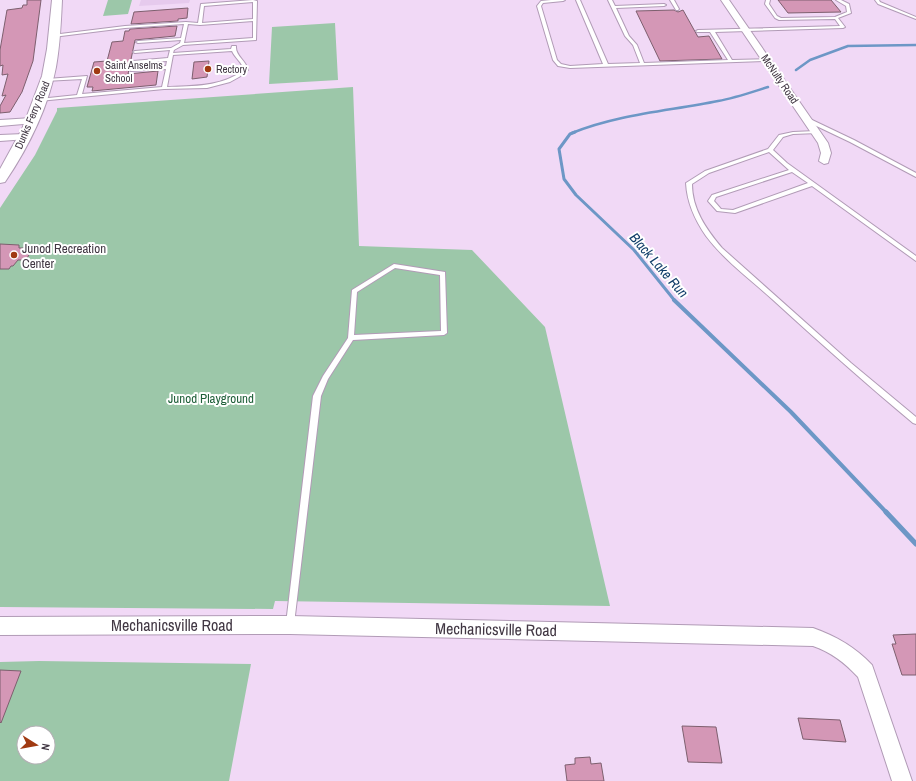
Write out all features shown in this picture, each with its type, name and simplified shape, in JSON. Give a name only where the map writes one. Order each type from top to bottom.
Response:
[{"type":"street","name":"Dunks Ferry Road","points":[[0,179],[11,162],[32,121],[47,80],[57,0]]},
{"type":"street","name":"McNulty Road","points":[[725,0],[816,132],[825,148],[824,161]]},
{"type":"street","points":[[0,123],[32,121]]},
{"type":"street","points":[[0,138],[24,137]]},
{"type":"street","name":"Mechanicsville Road","points":[[0,626],[290,625],[813,637],[830,642],[856,659],[865,672],[902,781]]},
{"type":"lane","points":[[564,0],[542,2],[539,6],[555,60],[560,65],[570,67],[767,60]]},
{"type":"lane","points":[[578,0],[606,66]]},
{"type":"lane","points":[[610,0],[627,36],[635,45],[643,64]]},
{"type":"lane","points":[[672,0],[677,9]]},
{"type":"lane","points":[[768,0],[768,4],[776,17],[780,19],[787,29]]},
{"type":"lane","points":[[780,19],[836,18],[849,13],[848,5],[838,0]]},
{"type":"lane","points":[[877,0],[879,3],[916,18]]},
{"type":"lane","points":[[138,42],[255,39],[255,1],[202,5],[200,24]]},
{"type":"lane","points":[[613,7],[664,5]]},
{"type":"lane","points":[[698,31],[843,27],[836,18]]},
{"type":"lane","points":[[53,36],[125,26],[186,23],[200,24],[255,20]]},
{"type":"lane","points":[[164,88],[171,54],[183,41],[186,23]]},
{"type":"lane","points":[[712,31],[731,62]]},
{"type":"lane","points":[[39,100],[212,85],[228,81],[240,76],[246,70],[245,65],[236,56],[233,50],[234,40]]},
{"type":"lane","points":[[135,52],[171,54],[233,50]]},
{"type":"lane","points":[[133,62],[171,54]]},
{"type":"lane","points":[[131,70],[168,67]]},
{"type":"lane","points":[[47,80],[85,77],[79,96]]},
{"type":"lane","points":[[808,120],[852,141],[916,175]]},
{"type":"lane","points":[[816,132],[793,133],[781,136],[770,150],[707,172],[689,183],[688,192],[696,214],[707,234],[720,249],[849,365],[916,421]]},
{"type":"lane","points":[[770,150],[793,170],[916,259]]},
{"type":"lane","points":[[793,170],[714,196],[711,201],[719,210],[733,212],[812,184]]},
{"type":"lane","points":[[290,625],[317,396],[325,378],[350,338],[354,291],[394,266],[444,273],[444,333],[350,338]]},
{"type":"shaded area","points":[[141,0],[190,0],[189,3],[139,6]]},
{"type":"green space","points":[[108,0],[132,0],[128,14],[103,16]]},
{"type":"green space","points":[[335,23],[338,80],[269,84],[272,27]]},
{"type":"green space","name":"Junod Playground","points":[[353,87],[359,246],[472,250],[545,327],[610,606],[275,601],[273,609],[0,607],[0,208],[35,155],[57,111],[57,108]]},
{"type":"green space","points":[[39,661],[251,664],[229,781],[0,781],[0,662]]},
{"type":"building","points":[[27,0],[41,0],[33,61],[22,92],[10,112],[0,113],[0,106],[6,95],[2,96],[8,74],[2,75],[3,65],[0,66],[0,50],[7,10],[22,8],[23,5],[27,5]]},
{"type":"building","points":[[778,0],[831,0],[841,12],[788,13]]},
{"type":"building","points":[[188,8],[187,18],[178,19],[178,21],[131,24],[134,12]]},
{"type":"building","points":[[674,10],[678,12],[683,10],[698,37],[709,36],[722,59],[660,61],[636,11]]},
{"type":"building","points":[[177,26],[175,36],[135,40],[128,74],[158,71],[156,85],[92,91],[93,87],[87,87],[94,62],[107,61],[112,42],[123,41],[125,31],[129,31],[130,29]]},
{"type":"building","points":[[209,61],[207,77],[192,79],[194,62]]},
{"type":"building","name":"Junod Recreation Center","points":[[0,244],[19,245],[19,248],[33,248],[26,260],[18,260],[9,269],[0,269]]},
{"type":"building","points":[[916,634],[916,675],[902,675],[892,644],[896,644],[893,635]]},
{"type":"building","points":[[0,670],[21,671],[1,723],[0,722]]},
{"type":"building","points":[[798,718],[840,720],[846,742],[803,739]]},
{"type":"building","points":[[682,726],[716,727],[722,763],[688,762]]},
{"type":"building","points":[[590,757],[591,764],[601,763],[604,781],[567,781],[565,765],[575,764],[575,758]]},
{"type":"waterway","name":"Black Lake Run","points":[[796,70],[810,60],[848,46],[916,45]]},
{"type":"waterway","name":"Black Lake Run","points":[[575,132],[608,121],[724,100],[768,87]]},
{"type":"waterway","name":"Black Lake Run","points":[[575,132],[570,134],[559,149],[564,179],[576,195],[634,250],[675,301]]},
{"type":"waterway","name":"Black Lake Run","points":[[675,301],[791,412],[887,513]]},
{"type":"waterway","name":"Black Lake Run","points":[[886,512],[916,544]]},
{"type":"place","name":"Rectory","points":[[208,69]]},
{"type":"place","name":"Saint Anselms School","points":[[97,71]]},
{"type":"place","name":"Junod Recreation Center","points":[[14,255]]}]
